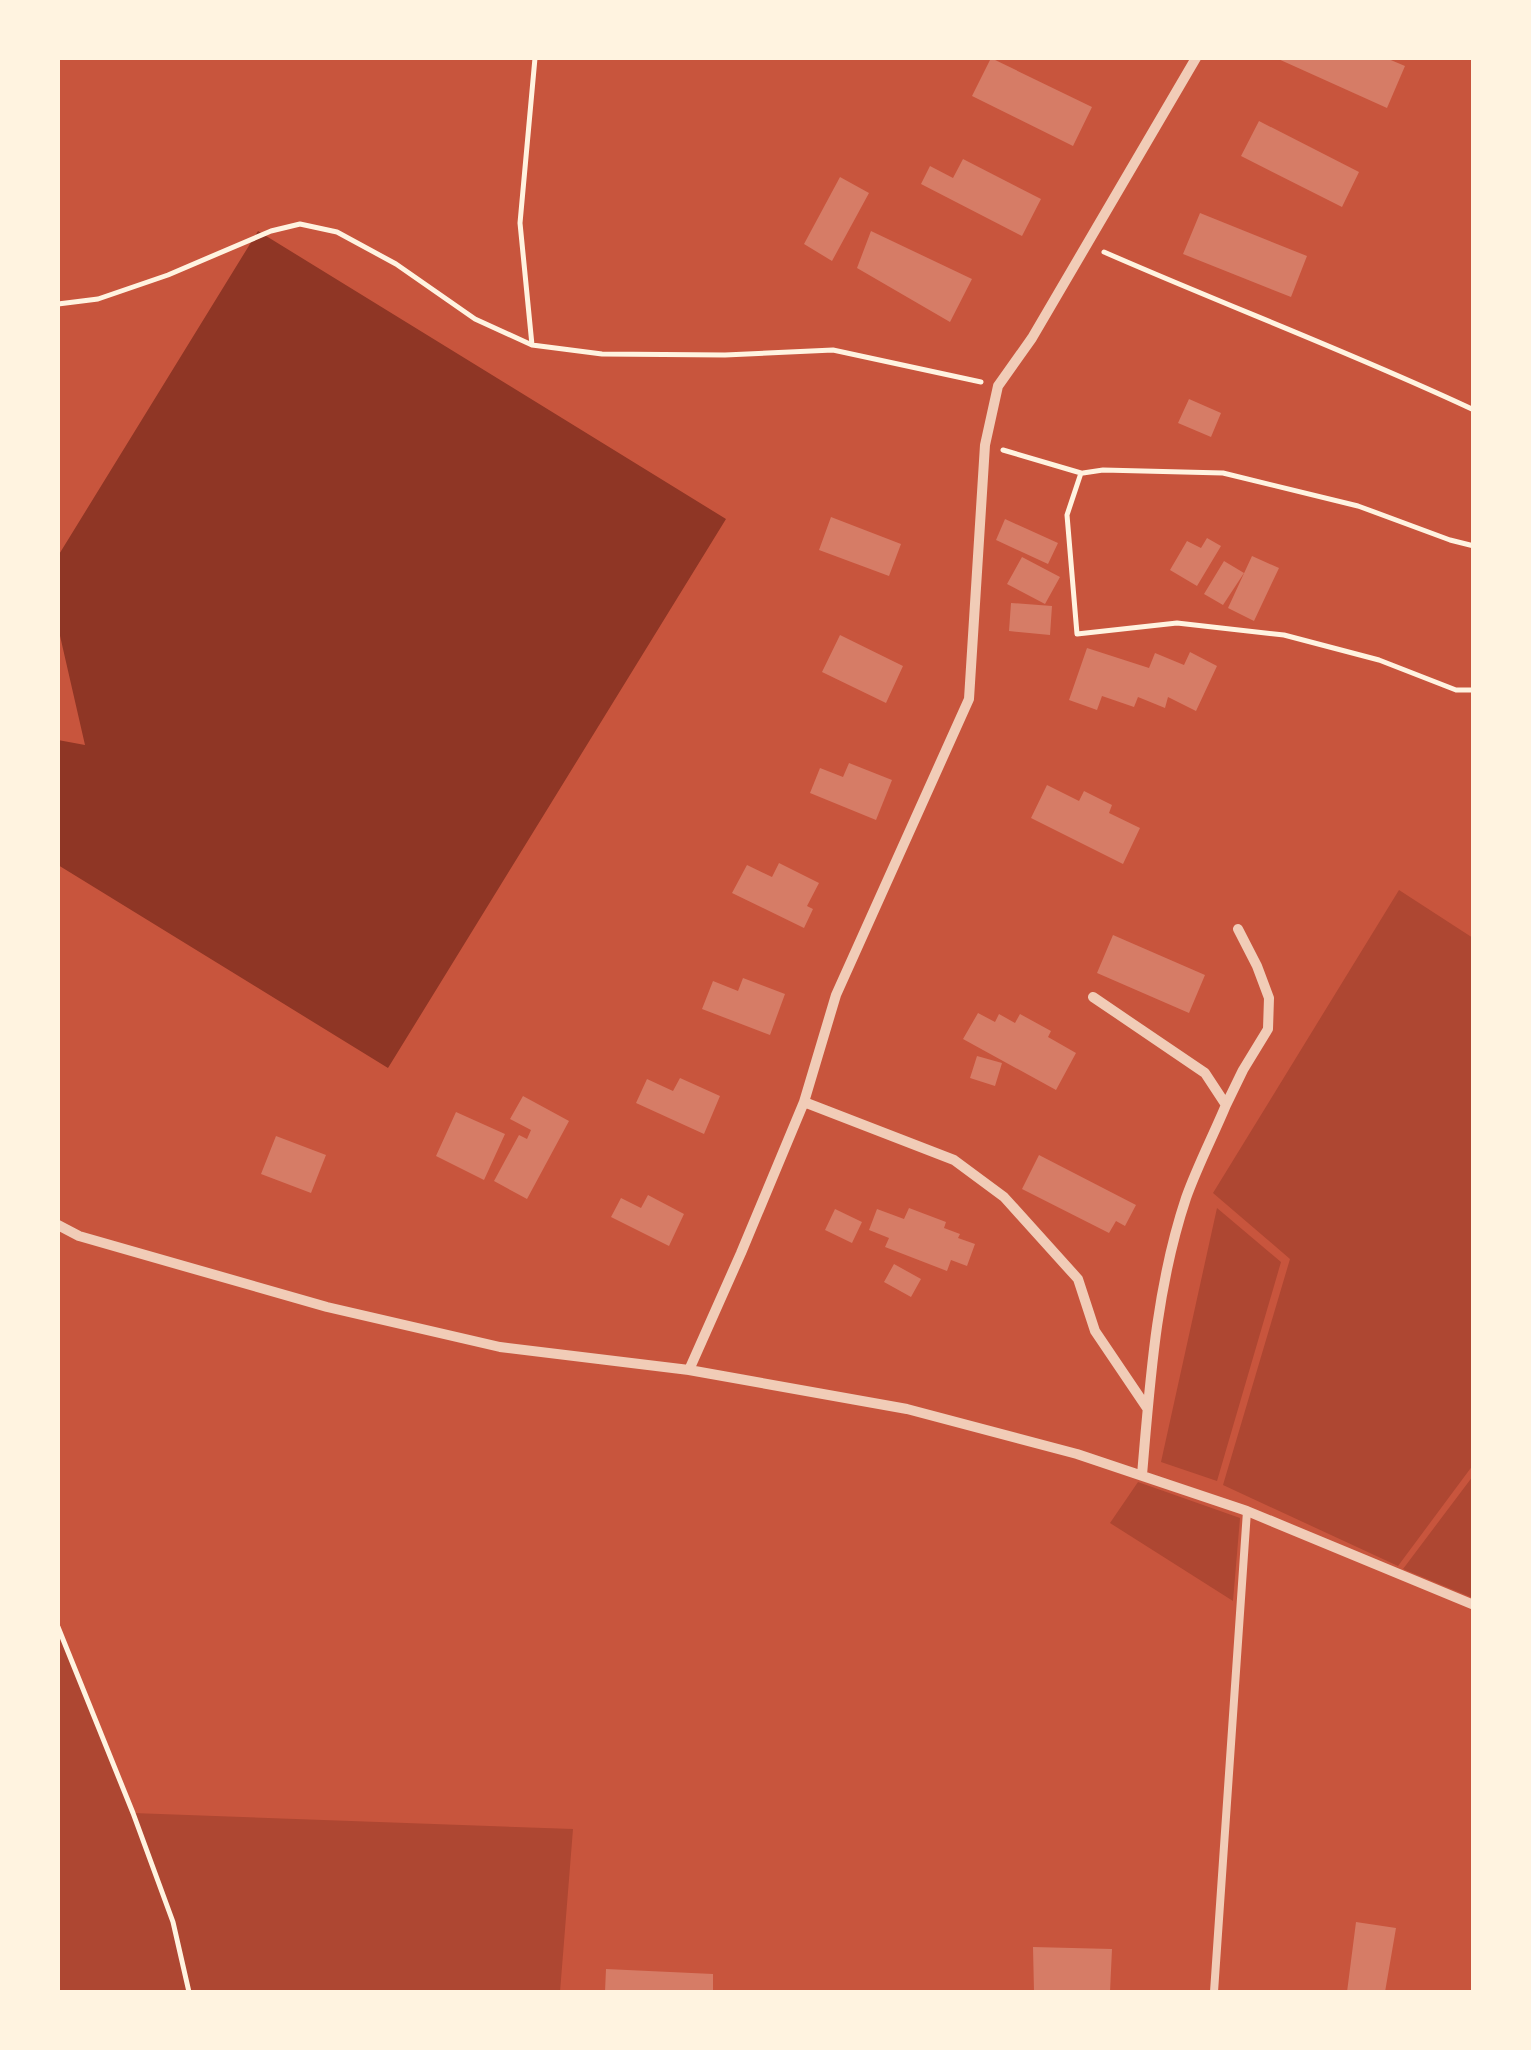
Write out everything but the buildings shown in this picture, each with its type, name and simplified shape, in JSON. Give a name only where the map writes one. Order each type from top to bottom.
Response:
[{"type":"street","points":[[688,1370],[804,1102],[836,995],[970,699],[985,445],[998,386],[1032,338],[1196,58]]},
{"type":"street","points":[[1142,1475],[1150,1372],[1162,1290],[1186,1198],[1226,1105],[1268,1029],[1269,998],[1238,930]]},
{"type":"street","points":[[1093,997],[1205,1073],[1226,1105]]},
{"type":"street","points":[[804,1102],[954,1160],[1004,1197],[1078,1279],[1096,1331],[1147,1408]]},
{"type":"street","points":[[58,1224],[79,1236],[327,1308],[500,1346],[688,1370],[907,1410],[1077,1454],[1247,1512],[1474,1605]]},
{"type":"lane","points":[[1214,1992],[1247,1512]]},
{"type":"path","points":[[532,345],[520,222],[535,58]]},
{"type":"path","points":[[58,304],[98,299],[168,276],[271,231],[300,224],[337,232],[396,264],[475,319],[532,345],[602,354],[832,350],[998,386]]},
{"type":"path","points":[[1087,244],[1474,410]]},
{"type":"path","points":[[985,445],[1082,473],[1223,473],[1358,506],[1474,546]]},
{"type":"path","points":[[1082,473],[1067,515],[1077,634],[1177,623],[1284,635],[1379,660],[1456,690],[1474,690]]},
{"type":"path","points":[[58,1627],[174,1922],[189,1992]]},
{"type":"shaded area","points":[[258,231],[726,519],[388,1068],[58,865],[58,740],[85,745],[58,627],[58,556]]},
{"type":"shaded area","points":[[1399,890],[1473,938],[1473,1465],[1398,1566],[1223,1485],[1290,1259],[1213,1193]]},
{"type":"shaded area","points":[[1217,1208],[1281,1262],[1217,1481],[1161,1462]]},
{"type":"shaded area","points":[[1473,1476],[1473,1598],[1403,1569]]},
{"type":"shaded area","points":[[1138,1482],[1240,1518],[1233,1601],[1110,1523]]},
{"type":"shaded area","points":[[58,1627],[133,1813],[573,1829],[560,1992],[58,1992]]}]
